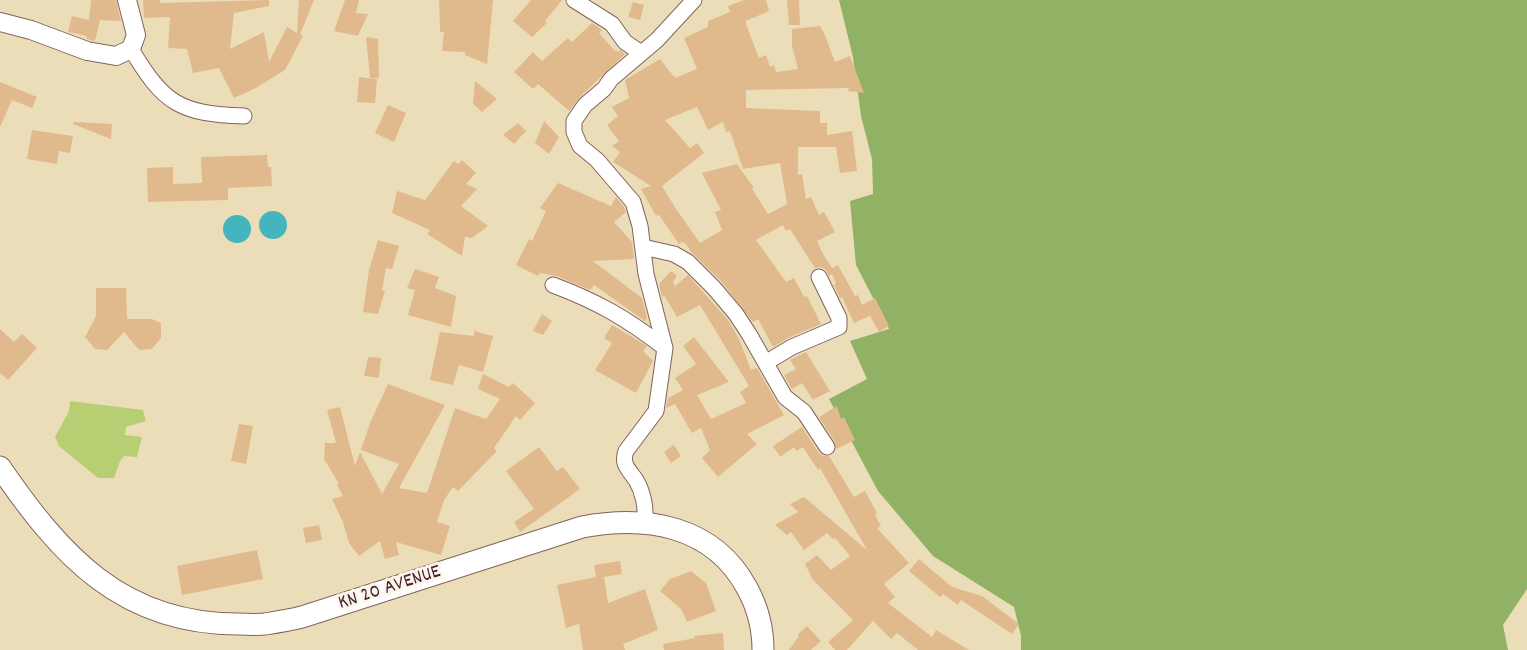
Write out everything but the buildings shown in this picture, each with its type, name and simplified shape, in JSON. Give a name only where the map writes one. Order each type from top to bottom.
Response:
[{"type":"main road","name":"KN 20 AVENUE","points":[[0,467],[31,510],[68,554],[106,587],[136,603],[166,614],[203,622],[264,624],[302,617],[582,526],[607,522],[644,522],[676,529],[702,540],[735,567],[755,602],[763,631],[763,650]]},
{"type":"street","points":[[0,22],[31,30],[87,51],[116,56],[131,49],[136,35],[127,0]]},
{"type":"street","points":[[574,0],[612,24],[625,42],[641,53]]},
{"type":"street","points":[[644,522],[644,502],[638,482],[623,458],[656,411],[664,348],[646,274],[633,201],[597,160],[580,146],[574,132],[574,121],[585,105],[657,40],[684,3]]},
{"type":"street","points":[[131,49],[148,77],[172,101],[209,113],[244,116]]},
{"type":"street","points":[[643,247],[674,254],[688,262],[714,288],[736,314],[767,362],[785,397],[804,412],[827,447]]},
{"type":"street","points":[[767,362],[792,346],[839,327],[839,318],[819,277]]},
{"type":"street","points":[[553,285],[592,300],[615,312],[664,348]]},
{"type":"green space","points":[[839,0],[1527,0],[1527,589],[1503,625],[1508,650],[1021,650],[1021,636],[1014,607],[933,556],[878,491],[829,399],[867,379],[850,341],[889,329],[856,265],[850,201],[873,194],[872,159],[861,116],[853,57]]},
{"type":"green space","points":[[70,401],[143,410],[146,421],[126,427],[125,435],[142,437],[137,457],[124,456],[114,478],[98,478],[59,446],[55,437],[69,411]]},
{"type":"water","points":[[273,211],[283,215],[287,225],[283,235],[273,239],[263,235],[259,225],[263,215]]},
{"type":"water","points":[[237,215],[247,219],[251,229],[247,239],[237,243],[227,239],[223,229],[227,219]]}]
